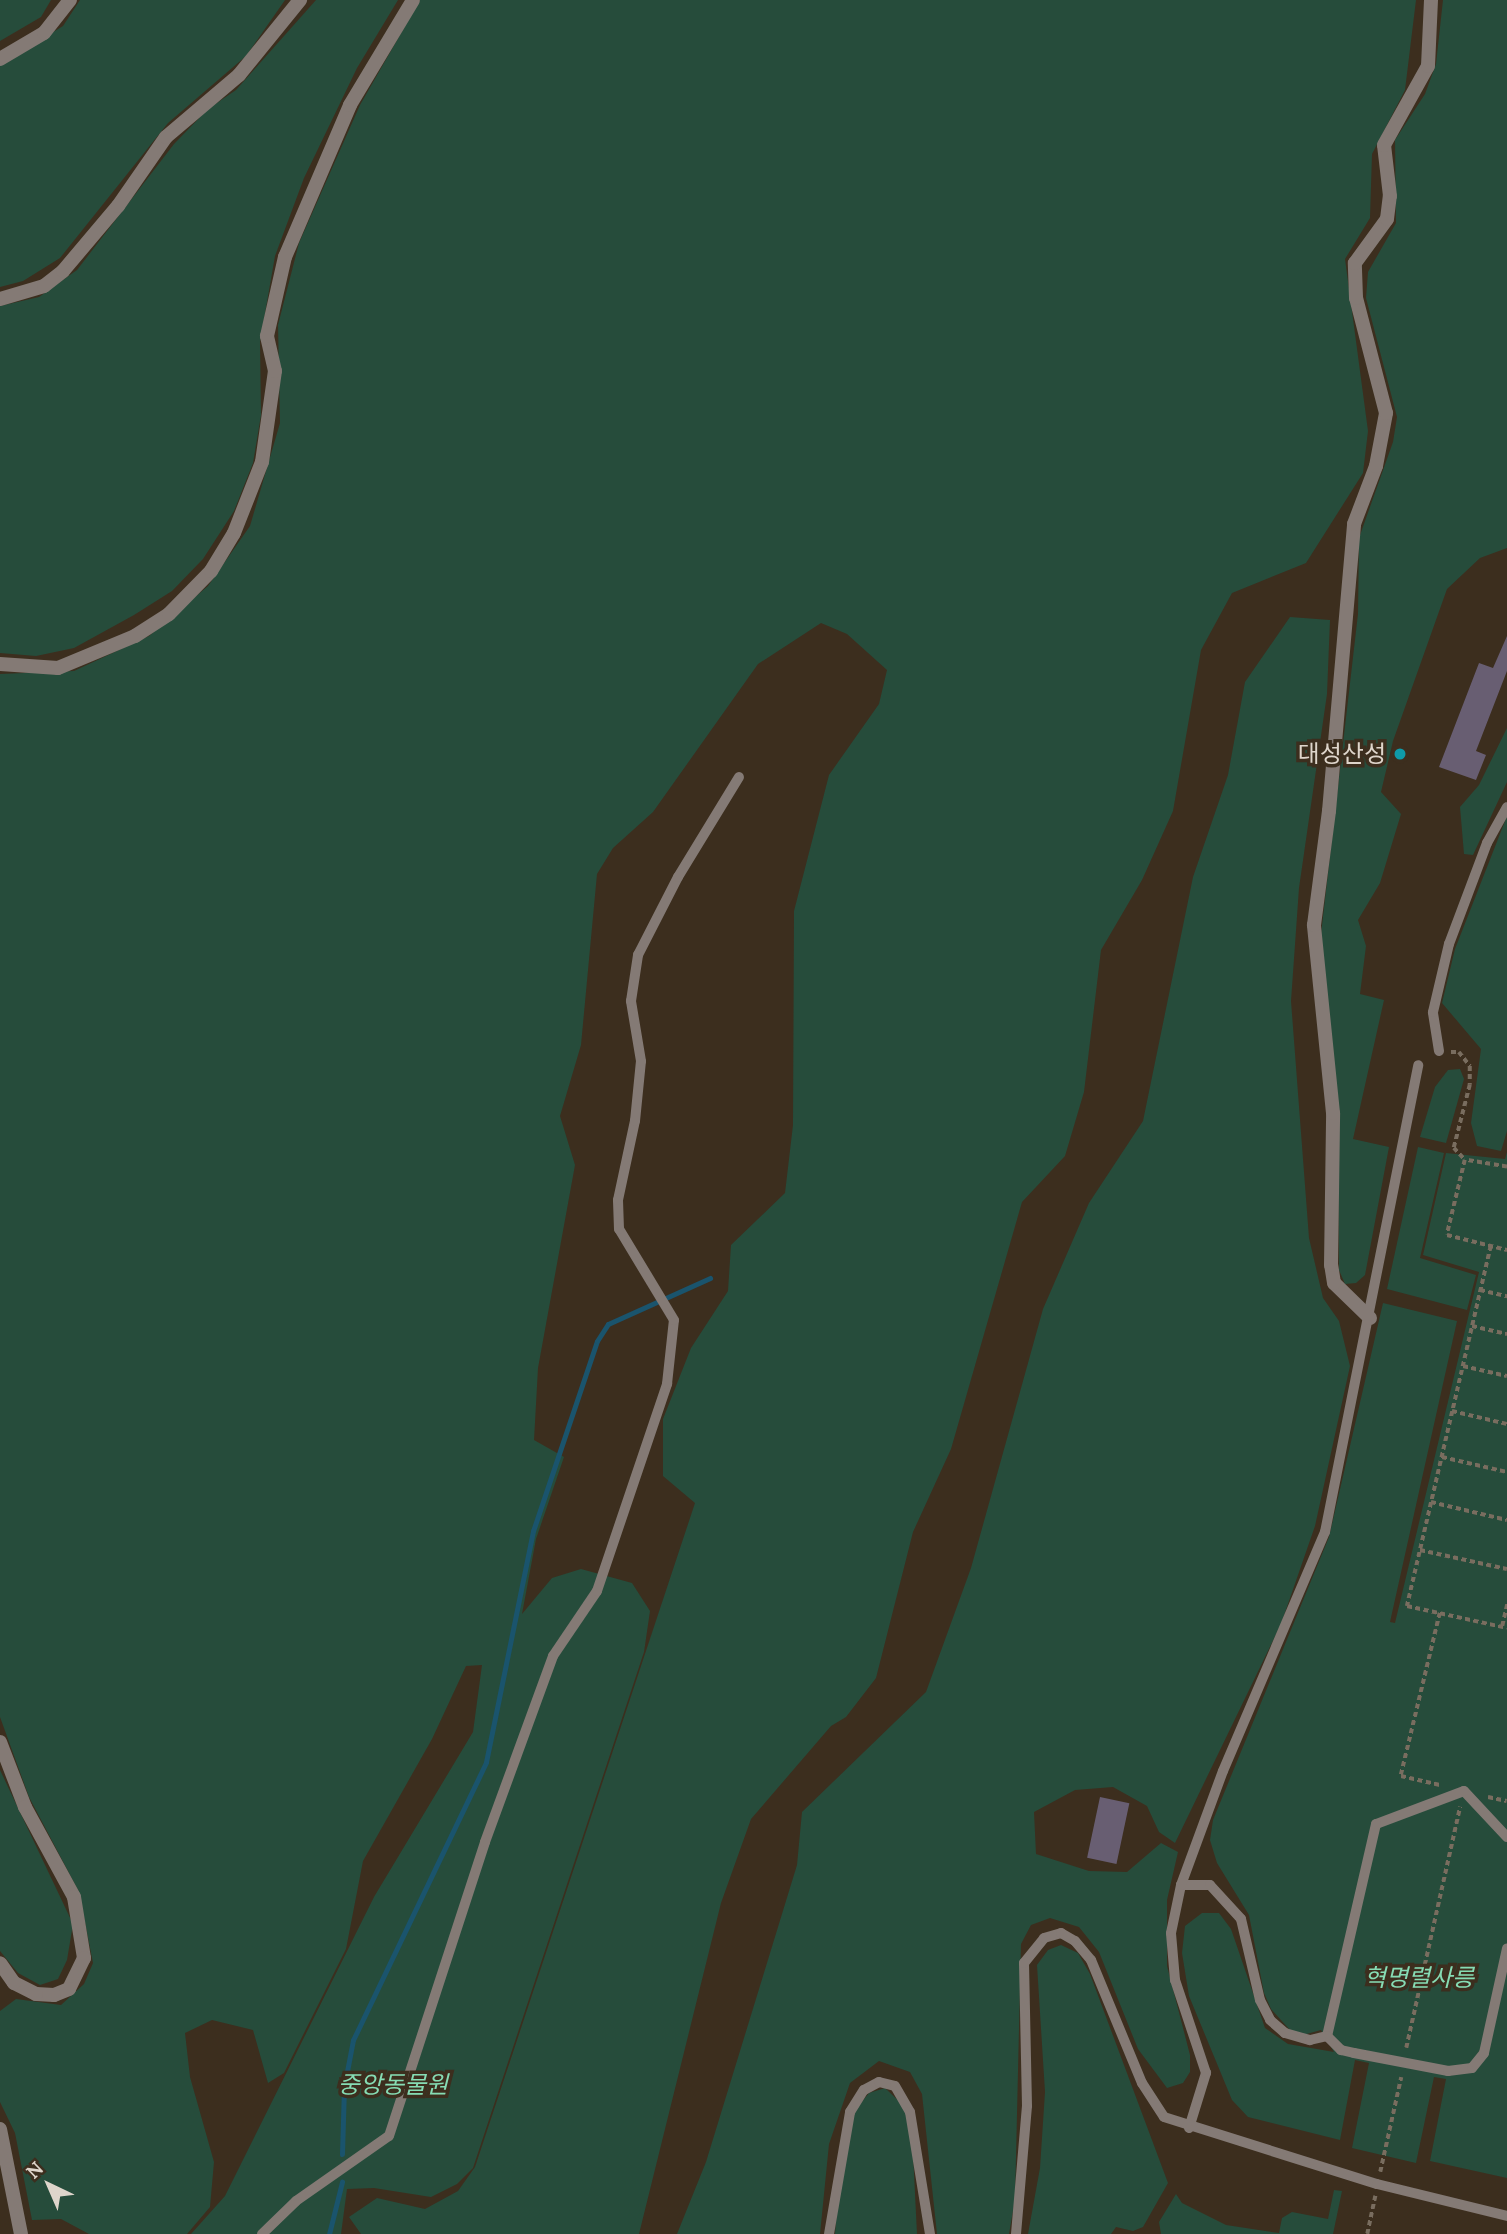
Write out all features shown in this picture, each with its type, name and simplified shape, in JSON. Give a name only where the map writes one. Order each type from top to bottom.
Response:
[{"type":"street","points":[[0,59],[44,33],[70,0]]},
{"type":"street","points":[[0,299],[44,286],[63,271],[118,206],[166,137],[239,75],[300,0]]},
{"type":"street","points":[[0,664],[58,668],[135,636],[169,614],[211,571],[234,533],[262,462],[275,371],[267,336],[285,257],[350,105],[377,53],[412,0]]},
{"type":"street","points":[[1370,1318],[1334,1283],[1331,1265],[1333,1113],[1314,925],[1329,811],[1354,524],[1376,466],[1386,414],[1356,298],[1355,263],[1387,219],[1390,196],[1384,145],[1428,66],[1431,0]]},
{"type":"street","points":[[0,1742],[25,1807],[74,1897],[84,1958],[69,1989],[54,1995],[36,1994],[14,1983],[0,1962]]},
{"type":"street","points":[[0,2129],[21,2234]]},
{"type":"lane","points":[[262,2234],[296,2201],[389,2136],[485,1842],[549,1669],[597,1591],[663,1397],[674,1320],[619,1228],[618,1200],[635,1121],[641,1061],[631,1001],[638,955],[678,877],[739,777]]},
{"type":"lane","points":[[1439,1051],[1433,1012],[1449,944],[1488,844],[1507,807]]},
{"type":"lane","points":[[1189,2128],[1206,2074],[1175,1980],[1171,1933],[1181,1885],[1223,1770],[1325,1532],[1370,1318],[1418,1065]]},
{"type":"lane","points":[[1326,2036],[1376,1824],[1464,1791],[1507,1837]]},
{"type":"lane","points":[[1181,1885],[1210,1885],[1241,1919],[1260,2000],[1270,2020],[1285,2033],[1310,2040],[1326,2036]]},
{"type":"lane","points":[[1016,2234],[1027,2106],[1024,1963],[1044,1938],[1061,1933],[1075,1941],[1091,1960],[1142,2083],[1164,2117],[1189,2128],[1377,2184],[1507,2216]]},
{"type":"lane","points":[[1326,2036],[1341,2050],[1455,2072],[1479,2062],[1507,1948]]},
{"type":"lane","points":[[829,2234],[850,2112],[864,2090],[879,2082],[895,2086],[911,2112],[930,2234]]},
{"type":"path","points":[[1439,1051],[1460,1052],[1470,1066],[1470,1085],[1454,1148],[1465,1160],[1507,1167]]},
{"type":"path","points":[[1465,1160],[1447,1236],[1507,1250]]},
{"type":"path","points":[[1491,1246],[1407,1606],[1504,1627],[1507,1604]]},
{"type":"path","points":[[1480,1290],[1507,1296]]},
{"type":"path","points":[[1472,1326],[1507,1334]]},
{"type":"path","points":[[1463,1366],[1507,1376]]},
{"type":"path","points":[[1452,1411],[1507,1424]]},
{"type":"path","points":[[1442,1457],[1507,1472]]},
{"type":"path","points":[[1431,1502],[1507,1520]]},
{"type":"path","points":[[1420,1550],[1507,1569]]},
{"type":"path","points":[[1440,1613],[1401,1776],[1507,1801]]},
{"type":"path","points":[[1384,2155],[1464,1791]]},
{"type":"path","points":[[1367,2234],[1374,2204]]},
{"type":"green space","points":[[0,0],[51,0],[41,17],[0,41]]},
{"type":"green space","points":[[80,0],[285,0],[246,56],[168,123],[60,258],[23,281],[0,287],[0,65],[63,26]]},
{"type":"green space","points":[[316,0],[398,0],[357,68],[304,178],[275,256],[260,342],[261,415],[253,463],[234,511],[203,559],[172,591],[134,615],[74,648],[36,656],[0,653],[0,306],[39,297],[77,270],[174,144],[208,109],[236,90]]},
{"type":"green space","name":"중앙동물원","points":[[420,0],[1416,0],[1405,90],[1372,154],[1370,218],[1345,259],[1368,431],[1363,473],[1306,563],[1232,593],[1201,650],[1173,811],[1142,880],[1101,950],[1084,1092],[1065,1156],[1022,1202],[951,1449],[913,1532],[876,1678],[846,1717],[831,1726],[751,1819],[721,1903],[639,2234],[361,2234],[349,2217],[377,2198],[425,2209],[458,2191],[475,2167],[695,1503],[663,1476],[663,1419],[691,1348],[728,1291],[731,1245],[785,1193],[793,1125],[794,911],[829,775],[879,704],[887,670],[847,634],[821,623],[758,664],[653,812],[613,848],[597,874],[581,1045],[560,1116],[575,1165],[538,1368],[534,1440],[564,1457],[536,1539],[522,1614],[552,1578],[581,1569],[632,1583],[650,1611],[644,1652],[473,2168],[457,2184],[431,2197],[374,2188],[347,2189],[341,2234],[191,2234],[225,2196],[374,1897],[473,1732],[482,1665],[466,1666],[432,1739],[363,1861],[346,1949],[284,2073],[268,2083],[253,2030],[212,2020],[185,2033],[190,2077],[214,2162],[210,2207],[187,2234],[89,2234],[61,2219],[32,2220],[15,2133],[0,2102],[0,2011],[16,1999],[61,2005],[84,1984],[93,1963],[79,1892],[29,1797],[0,1717],[0,674],[74,671],[149,636],[208,586],[250,526],[280,423],[278,325],[299,243],[360,105]]},
{"type":"green space","points":[[1443,0],[1507,0],[1507,548],[1480,558],[1447,589],[1393,741],[1381,792],[1401,814],[1380,883],[1358,920],[1366,946],[1360,994],[1384,1000],[1353,1139],[1389,1147],[1365,1275],[1356,1283],[1345,1284],[1339,1270],[1338,1120],[1321,934],[1358,614],[1359,538],[1393,442],[1397,417],[1366,298],[1368,272],[1396,223],[1395,140],[1425,94],[1436,64]]},
{"type":"green space","points":[[1290,617],[1330,620],[1327,694],[1299,888],[1291,1001],[1309,1238],[1323,1298],[1339,1321],[1350,1366],[1315,1526],[1281,1624],[1175,1843],[1159,1832],[1147,1806],[1113,1787],[1075,1790],[1034,1812],[1036,1854],[1089,1871],[1127,1872],[1161,1843],[1178,1852],[1167,1900],[1167,1966],[1190,2055],[1190,2072],[1183,2083],[1167,2088],[1138,2049],[1099,1952],[1079,1927],[1050,1918],[1031,1925],[1021,1944],[1015,2199],[1009,2234],[937,2234],[922,2094],[910,2072],[879,2061],[850,2083],[829,2144],[820,2234],[677,2234],[706,2162],[797,1865],[802,1812],[926,1692],[971,1568],[1043,1309],[1089,1203],[1143,1121],[1193,877],[1228,775],[1245,682]]},
{"type":"green space","points":[[1507,728],[1507,782],[1473,855],[1464,854],[1460,807],[1479,785]]},
{"type":"green space","points":[[1507,816],[1507,1131],[1501,1151],[1477,1146],[1471,1123],[1481,1049],[1442,1003],[1455,949]]},
{"type":"green space","points":[[1460,1069],[1464,1079],[1446,1143],[1420,1137],[1435,1087],[1448,1070]]},
{"type":"green space","points":[[1418,1147],[1444,1153],[1420,1258],[1476,1275],[1467,1310],[1387,1289]]},
{"type":"green space","name":"혁명렬사릉","points":[[1507,1152],[1507,2178],[1430,2161],[1446,2079],[1434,2077],[1416,2163],[1352,2148],[1369,2063],[1355,2060],[1340,2140],[1248,2117],[1232,2100],[1189,1996],[1182,1953],[1185,1926],[1202,1913],[1219,1913],[1231,1929],[1265,2028],[1288,2044],[1334,2052],[1321,2030],[1303,2035],[1290,2030],[1271,2009],[1264,1993],[1249,1915],[1217,1863],[1210,1840],[1213,1820],[1329,1537],[1383,1303],[1457,1321],[1390,1622],[1395,1623],[1479,1272],[1423,1255],[1446,1153],[1505,1159]]},
{"type":"green space","points":[[0,1770],[73,1924],[67,1960],[58,1979],[40,1985],[18,1973],[0,1951]]},
{"type":"green space","points":[[1061,1945],[1078,1953],[1090,1974],[1168,2183],[1143,2227],[1133,2231],[1116,2227],[1111,2234],[1028,2234],[1040,2168],[1045,2092],[1037,1965],[1048,1950]]},
{"type":"green space","points":[[885,2088],[904,2106],[912,2133],[917,2234],[835,2234],[840,2172],[852,2114],[869,2093]]},
{"type":"green space","points":[[1334,2190],[1342,2191],[1333,2234],[1161,2234],[1159,2222],[1176,2194],[1182,2203],[1226,2225],[1279,2233],[1282,2218],[1292,2212],[1328,2219]]},
{"type":"building","points":[[1507,636],[1507,671],[1476,751],[1486,755],[1476,780],[1439,767],[1479,663],[1493,668]]},
{"type":"building","points":[[1100,1797],[1129,1803],[1116,1864],[1087,1858]]},
{"type":"waterway","points":[[342,2154],[344,2087],[353,2040],[486,1762],[533,1531],[597,1341],[608,1324],[710,1278]]},
{"type":"waterway","points":[[329,2234],[342,2182]]},
{"type":"place","name":"대성산성","points":[[1400,754]]}]
